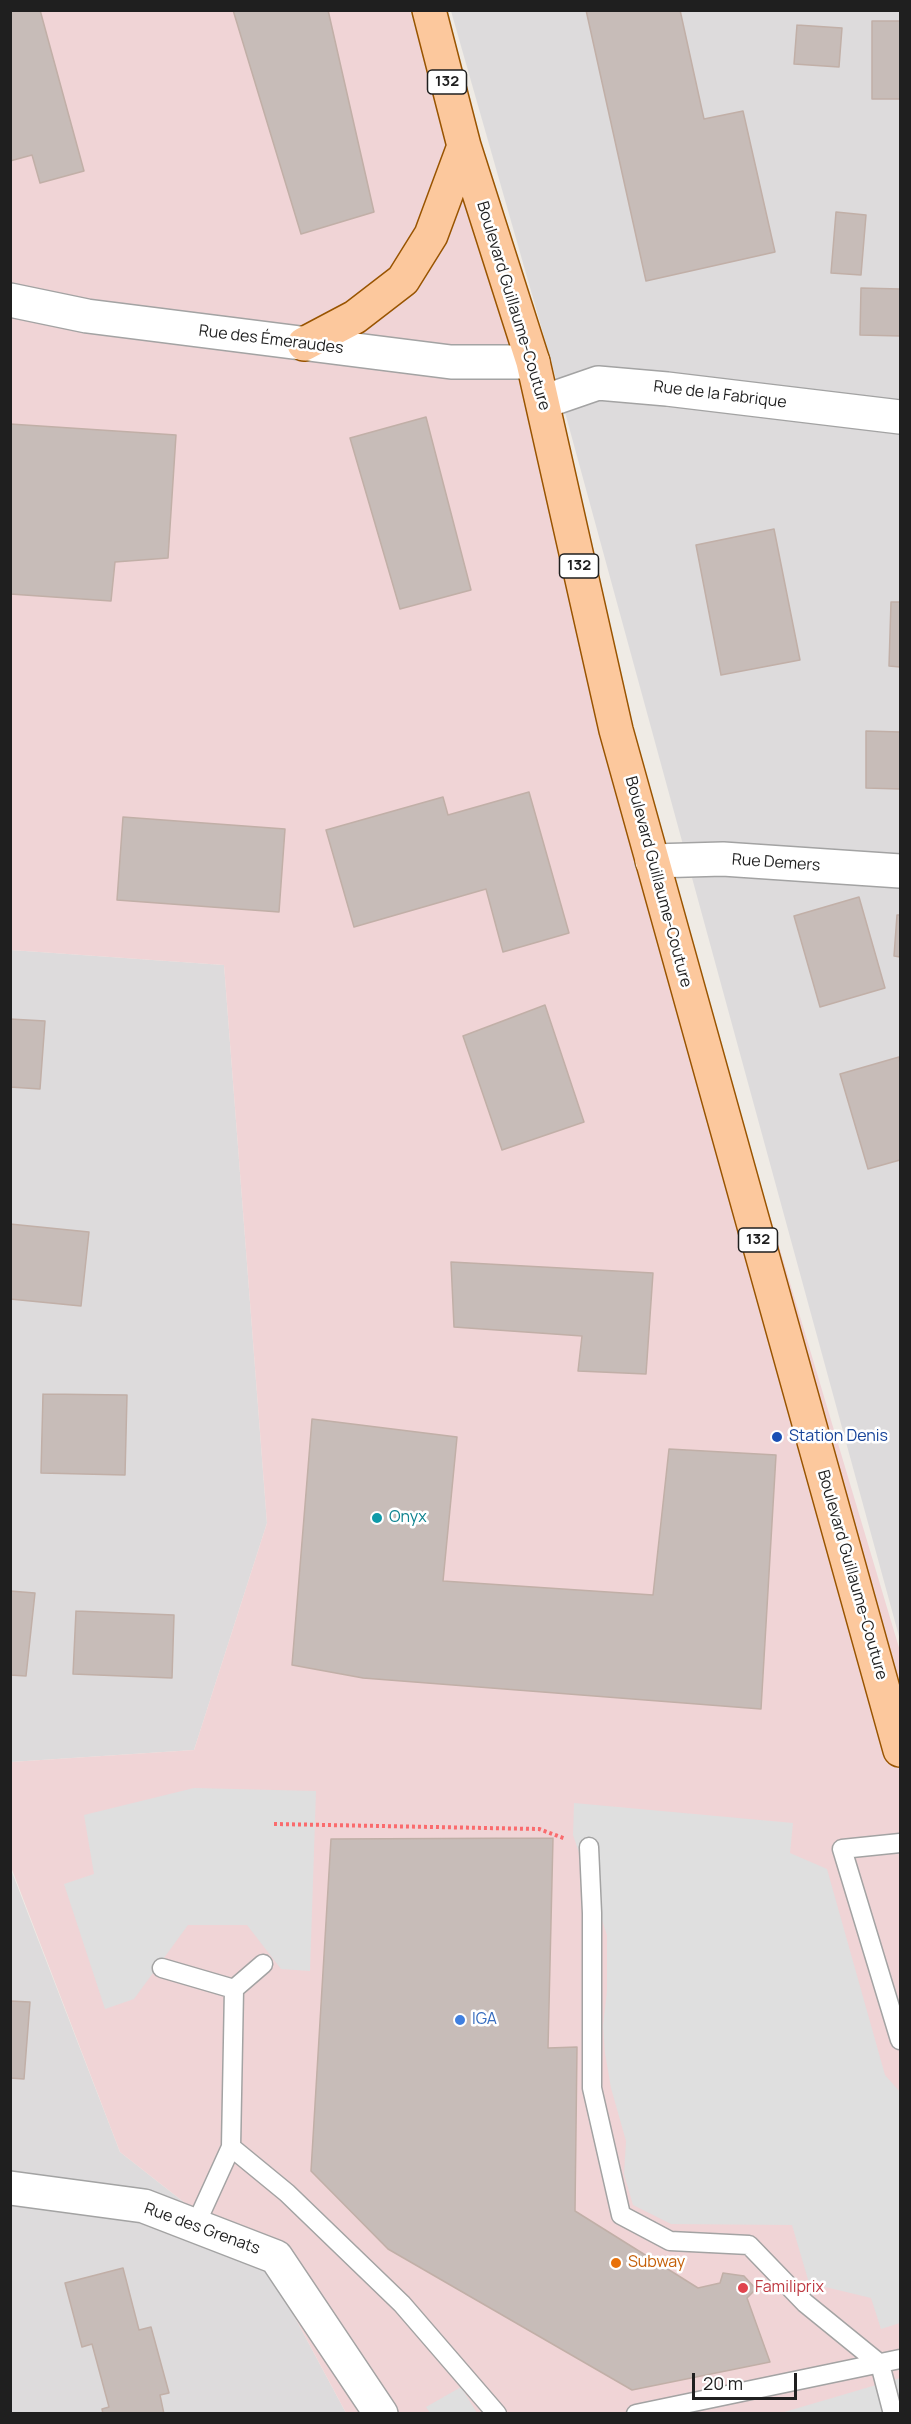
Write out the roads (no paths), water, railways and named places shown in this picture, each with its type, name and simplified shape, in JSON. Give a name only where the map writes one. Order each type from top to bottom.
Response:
[{"type":"main road","name":"Boulevard Guillaume-Couture","points":[[429,10],[464,146],[533,362],[616,730],[900,1750]]},
{"type":"main road","points":[[304,344],[355,317],[403,280],[431,235],[464,146]]},
{"type":"street","name":"Rue des Émeraudes","points":[[10,300],[87,316],[451,362],[533,362]]},
{"type":"street","name":"Rue de la Fabrique","points":[[543,402],[598,382],[900,417]]},
{"type":"street","name":"Rue Demers","points":[[652,861],[723,859],[900,871]]},
{"type":"street","name":"Rue des Grenats","points":[[10,2188],[144,2206],[276,2257],[381,2414]]},
{"type":"lane","points":[[900,1843],[842,1849],[894,1995],[900,2040]]},
{"type":"lane","points":[[589,1847],[592,1913],[592,2088],[621,2215],[670,2241],[749,2245],[805,2302],[880,2364],[893,2414]]},
{"type":"lane","points":[[195,2226],[231,2147],[234,1989],[263,1964]]},
{"type":"lane","points":[[162,1968],[234,1989]]},
{"type":"lane","points":[[231,2147],[287,2193],[402,2304],[496,2414]]},
{"type":"lane","points":[[636,2414],[900,2359]]},
{"type":"place","name":"Station Denis","points":[[777,1437]]},
{"type":"place","name":"Onyx","points":[[377,1518]]},
{"type":"place","name":"IGA","points":[[460,2020]]},
{"type":"place","name":"Subway","points":[[616,2263]]},
{"type":"place","name":"Familiprix","points":[[743,2288]]}]
